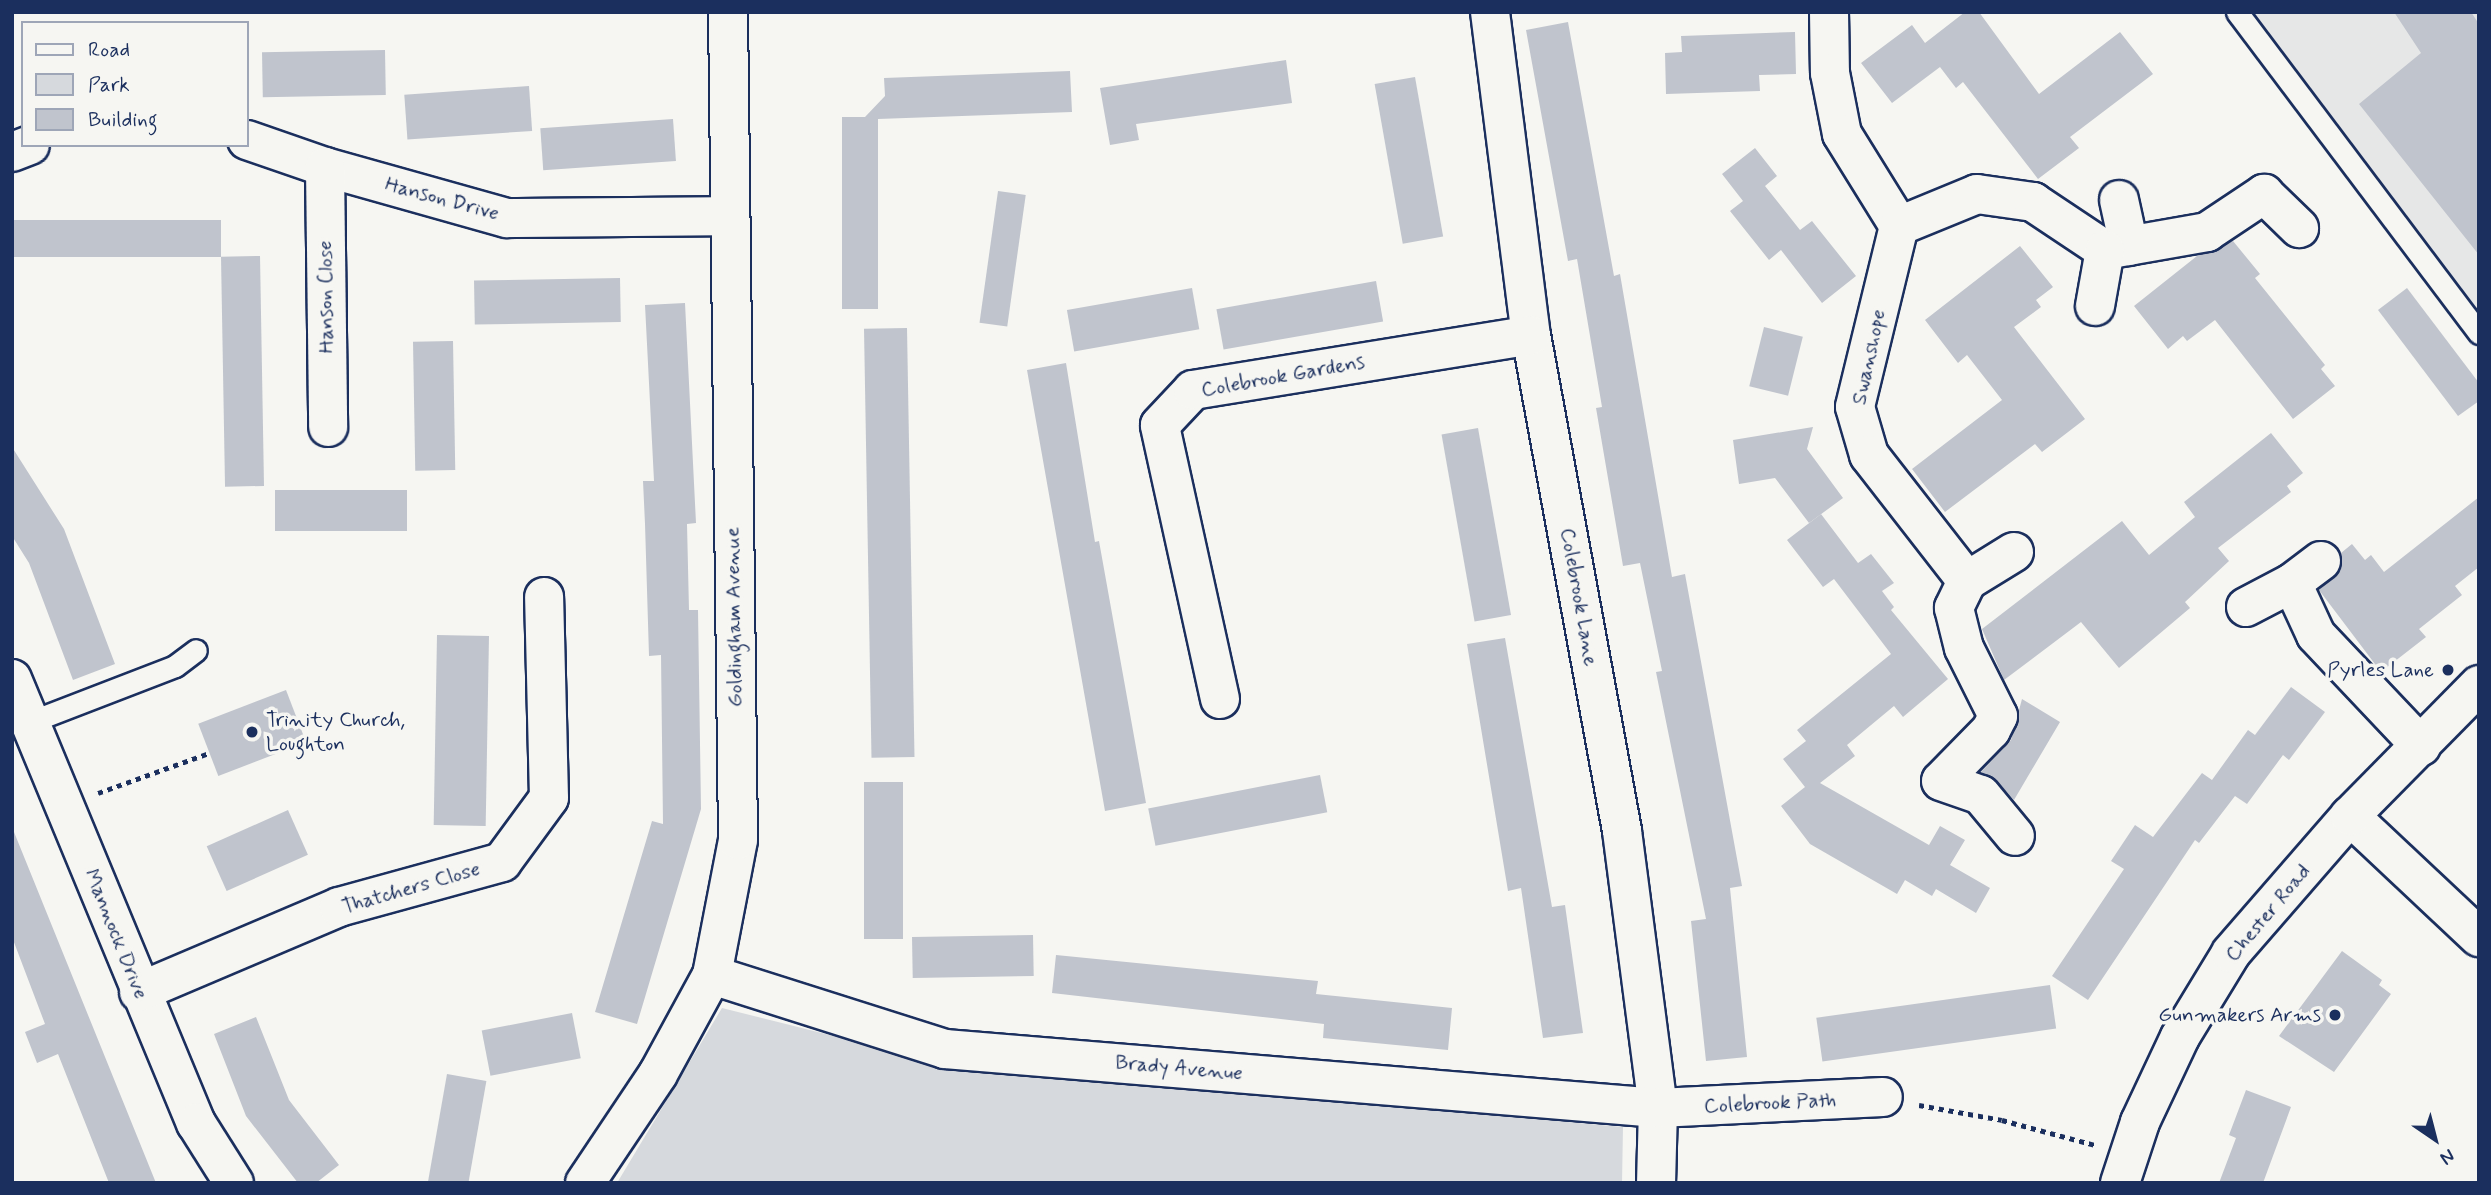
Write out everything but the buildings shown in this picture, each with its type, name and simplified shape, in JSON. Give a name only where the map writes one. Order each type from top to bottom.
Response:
[{"type":"street","name":"Goldingham Avenue","points":[[585,1183],[657,1074],[712,975],[738,840],[727,216],[728,12]]},
{"type":"street","name":"Colebrook Lane","points":[[1490,12],[1531,335],[1622,831],[1658,1108],[1656,1183]]},
{"type":"street","points":[[1829,12],[1830,73],[1842,134],[1899,226],[1977,194],[2033,202],[2117,248],[2207,232],[2264,194],[2299,228]]},
{"type":"street","name":"Hanson Drive","points":[[248,140],[325,167],[508,218],[727,216]]},
{"type":"street","name":"Hanson Close","points":[[325,167],[328,427]]},
{"type":"street","points":[[2095,306],[2117,248],[2119,200]]},
{"type":"street","name":"Swanshope","points":[[1899,226],[1855,407],[1869,455],[1967,581]]},
{"type":"street","name":"Colebrook Gardens","points":[[1220,699],[1160,425],[1193,390],[1531,335]]},
{"type":"street","points":[[2014,552],[1967,581],[1954,608],[1957,625],[1998,716],[1991,730],[1941,781],[1982,795],[2015,836]]},
{"type":"street","points":[[2246,607],[2306,572],[2316,635],[2421,746]]},
{"type":"street","name":"Thatchers Close","points":[[139,992],[339,907],[502,862],[550,798],[544,597]]},
{"type":"street","name":"Mannock Drive","points":[[12,679],[139,992],[196,1123],[234,1183]]},
{"type":"street","name":"Chester Road","points":[[2125,1169],[2140,1122],[2180,1037],[2231,953],[2350,816],[2479,685]]},
{"type":"street","points":[[2350,816],[2479,937]]},
{"type":"street","name":"Brady Avenue","points":[[712,975],[944,1049],[1658,1108]]},
{"type":"street","name":"Colebrook Path","points":[[1658,1108],[1901,1101]]},
{"type":"lane","points":[[2237,12],[2479,333]]},
{"type":"lane","points":[[30,722],[175,666],[197,650]]},
{"type":"path","points":[[64,806],[209,753]]},
{"type":"path","points":[[1901,1101],[2002,1120],[2125,1169]]},
{"type":"shaded area","points":[[2237,12],[2479,12],[2479,333]]},
{"type":"green space","points":[[722,1008],[953,1066],[1623,1127],[1622,1183],[617,1183]]},
{"type":"place","name":"Pyrles Lane","points":[[2448,670]]},
{"type":"place","name":"Trinity Church, Loughton","points":[[252,732]]},
{"type":"place","name":"Gunmakers Arms","points":[[2335,1015]]}]
